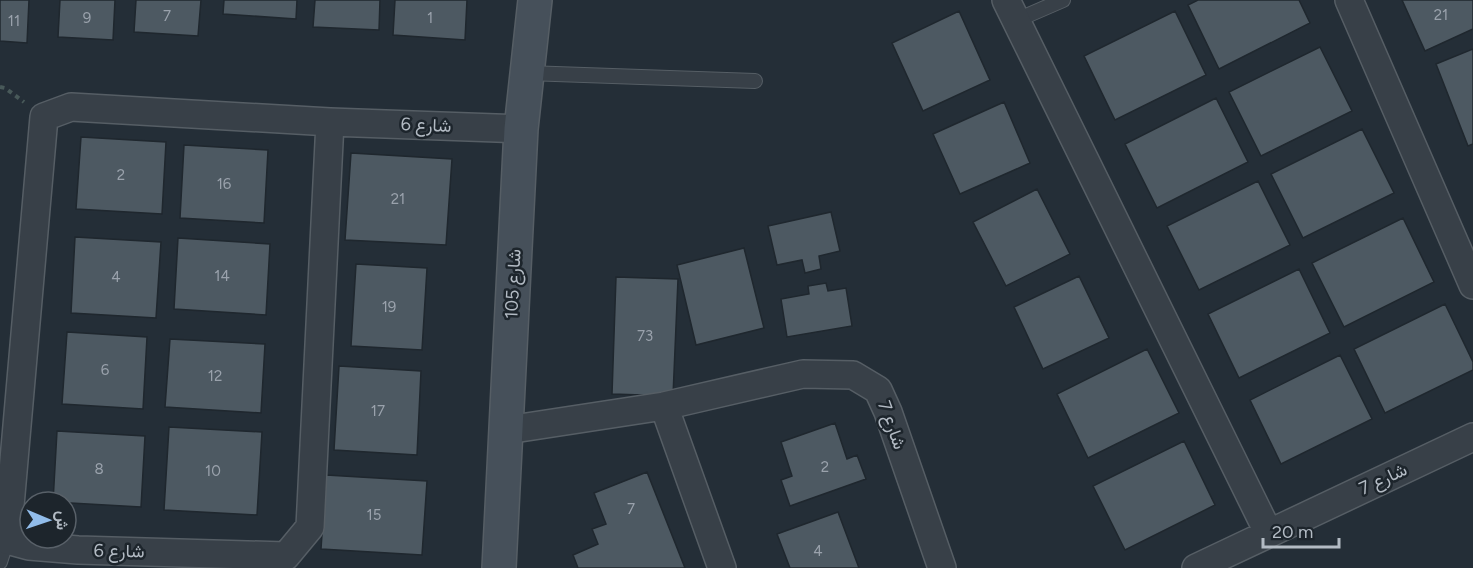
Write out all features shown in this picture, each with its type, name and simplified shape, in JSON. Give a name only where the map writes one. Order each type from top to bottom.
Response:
[{"type":"street","name":"شارع 105","points":[[499,568],[520,129],[535,0]]},
{"type":"street","points":[[1349,0],[1473,285]]},
{"type":"street","points":[[1012,10],[1268,532]]},
{"type":"street","name":"شارع 6","points":[[330,122],[310,527],[286,556],[78,559],[29,546],[4,551],[44,117],[71,107],[330,122],[520,129]]},
{"type":"street","name":"شارع 7","points":[[507,430],[664,406],[803,374],[854,375],[878,390],[888,412],[942,568]]},
{"type":"street","points":[[664,406],[722,568]]},
{"type":"street","name":"شارع 7","points":[[1196,568],[1473,437]]},
{"type":"lane","points":[[1012,10],[1063,0]]},
{"type":"lane","points":[[527,73],[755,81]]},
{"type":"building","points":[[0,0],[29,0],[27,43],[0,41]]},
{"type":"building","points":[[60,0],[115,0],[113,40],[58,37]]},
{"type":"building","points":[[136,0],[201,0],[198,36],[134,32]]},
{"type":"building","points":[[224,0],[297,0],[296,19],[223,14]]},
{"type":"building","points":[[315,0],[380,0],[379,30],[313,27]]},
{"type":"building","points":[[395,0],[467,0],[465,40],[393,35]]},
{"type":"building","points":[[1198,0],[1299,0],[1310,23],[1219,69],[1188,5]]},
{"type":"building","points":[[1402,0],[1473,0],[1473,29],[1425,51]]},
{"type":"building","points":[[959,11],[990,80],[923,111],[892,43]]},
{"type":"building","points":[[1175,11],[1206,75],[1115,120],[1084,56]]},
{"type":"building","points":[[1320,47],[1352,111],[1261,156],[1229,92]]},
{"type":"building","points":[[1473,49],[1473,144],[1468,146],[1436,64]]},
{"type":"building","points":[[1216,98],[1248,162],[1157,208],[1125,144]]},
{"type":"building","points":[[1004,102],[1030,163],[960,194],[933,134]]},
{"type":"building","points":[[1362,129],[1394,193],[1303,238],[1271,174]]},
{"type":"building","points":[[81,137],[166,142],[162,214],[76,209]]},
{"type":"building","points":[[184,145],[268,150],[264,223],[180,218]]},
{"type":"building","points":[[351,153],[452,159],[446,245],[345,240]]},
{"type":"building","points":[[1258,181],[1290,245],[1199,290],[1167,226]]},
{"type":"building","points":[[1037,189],[1070,254],[1006,286],[973,222]]},
{"type":"building","points":[[831,212],[840,251],[819,256],[821,269],[805,273],[802,260],[777,265],[768,226]]},
{"type":"building","points":[[1403,218],[1434,282],[1344,327],[1312,263]]},
{"type":"building","points":[[75,237],[161,242],[156,318],[71,313]]},
{"type":"building","points":[[178,238],[270,244],[266,315],[174,309]]},
{"type":"building","points":[[744,248],[764,328],[696,345],[677,265]]},
{"type":"building","points":[[356,264],[427,268],[422,350],[351,346]]},
{"type":"building","points":[[1299,269],[1330,333],[1239,378],[1208,314]]},
{"type":"building","points":[[1079,276],[1109,338],[1043,369],[1014,307]]},
{"type":"building","points":[[616,277],[678,279],[673,396],[612,394]]},
{"type":"building","points":[[826,283],[828,291],[846,288],[852,326],[787,337],[781,299],[809,294],[808,286]]},
{"type":"building","points":[[1445,304],[1473,362],[1473,370],[1385,413],[1354,349]]},
{"type":"building","points":[[67,332],[147,337],[143,409],[62,404]]},
{"type":"building","points":[[170,339],[265,344],[261,413],[165,407]]},
{"type":"building","points":[[1147,349],[1179,413],[1088,458],[1057,394]]},
{"type":"building","points":[[1340,355],[1372,419],[1281,464],[1250,400]]},
{"type":"building","points":[[339,366],[421,371],[417,455],[334,450]]},
{"type":"building","points":[[835,423],[847,459],[857,455],[866,479],[790,506],[781,480],[792,476],[781,442]]},
{"type":"building","points":[[169,427],[262,432],[257,515],[164,510]]},
{"type":"building","points":[[57,431],[145,436],[141,507],[78,503],[78,490],[54,490]]},
{"type":"building","points":[[1184,441],[1215,505],[1125,550],[1093,486]]},
{"type":"building","points":[[647,472],[685,568],[578,568],[573,555],[598,544],[592,529],[606,524],[594,493]]},
{"type":"building","points":[[326,475],[427,481],[422,555],[321,549]]},
{"type":"building","points":[[838,512],[859,568],[790,568],[777,534]]}]
